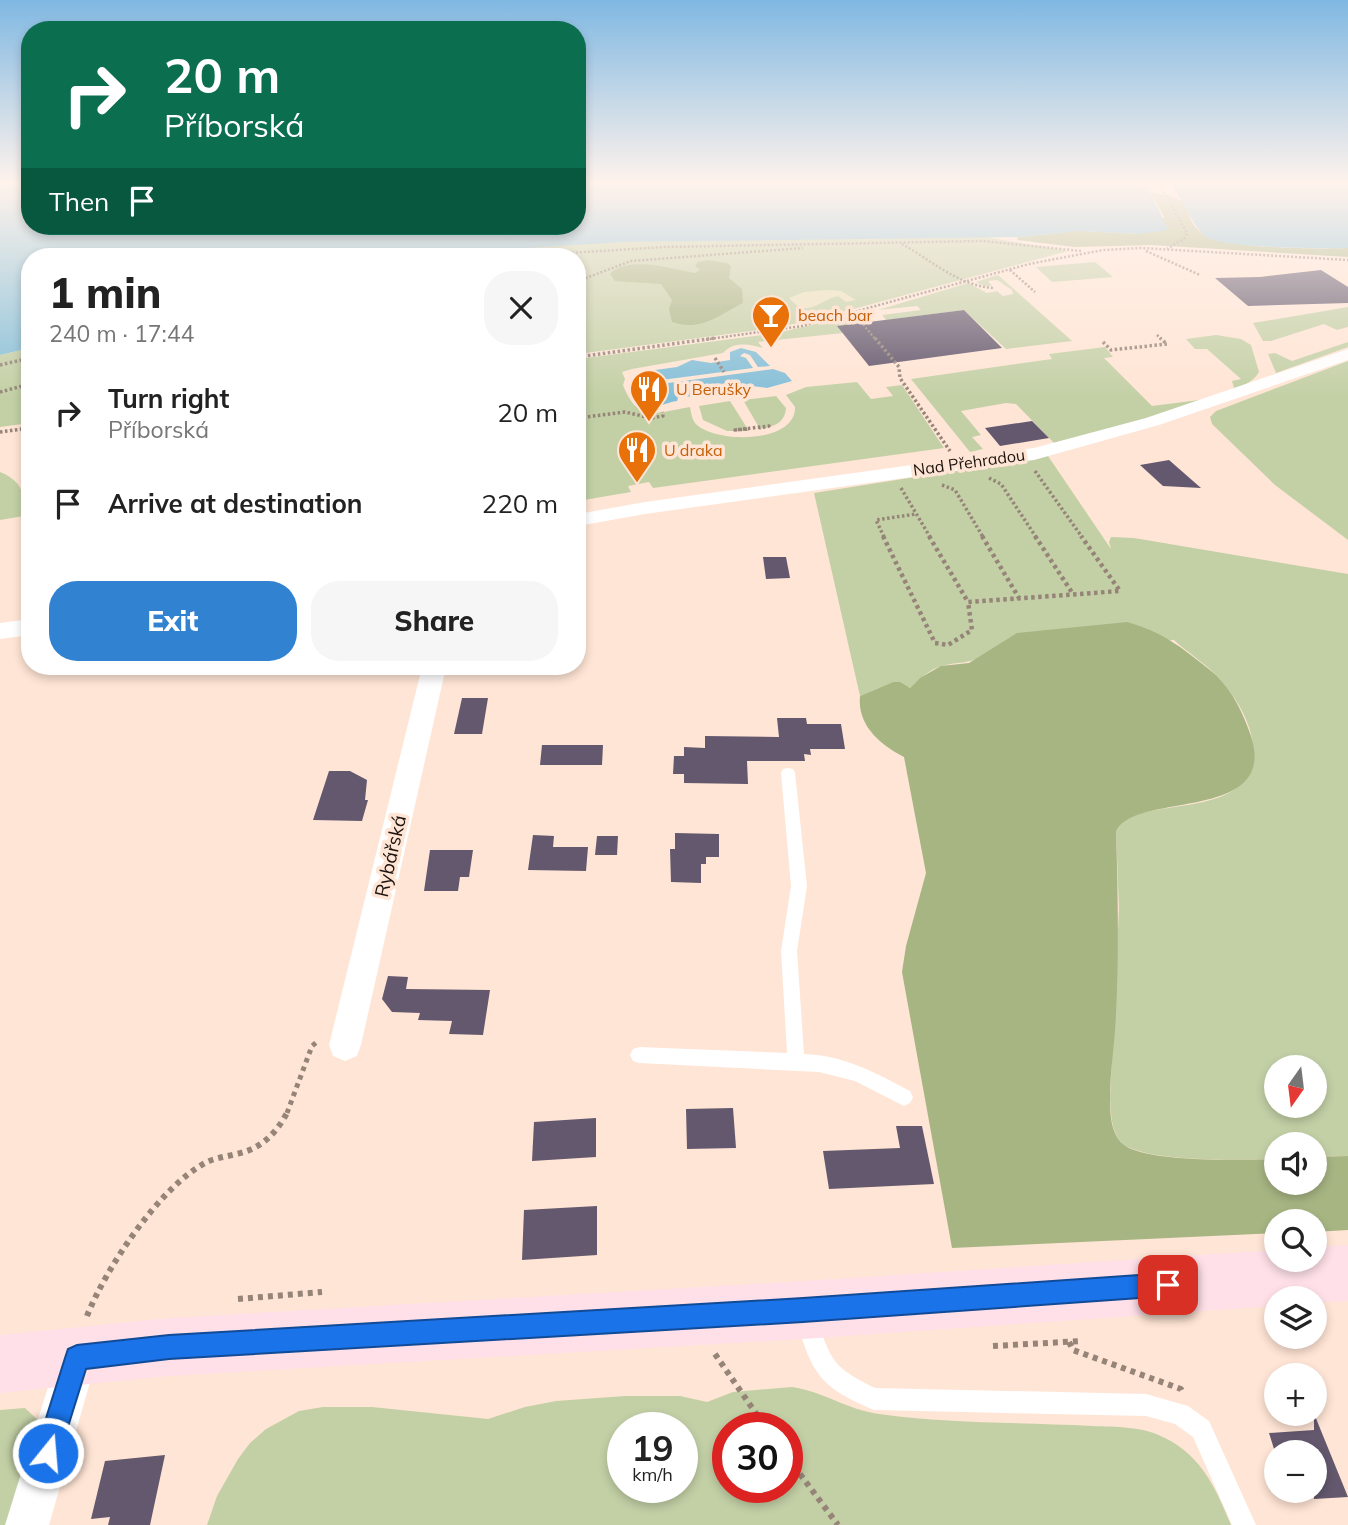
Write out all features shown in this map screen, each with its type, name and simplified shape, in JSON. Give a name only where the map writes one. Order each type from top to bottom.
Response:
[{"type":"main road","points":[[0,1364],[83,1333],[169,1347],[803,1310],[1348,1273]]},
{"type":"street","name":"Nad Přehradou","points":[[586,519],[891,472],[1034,454],[1180,414],[1348,354]]},
{"type":"street","points":[[0,631],[21,628]]},
{"type":"street","name":"Rybářská","points":[[348,1033],[432,675]]},
{"type":"street","points":[[27,1525],[83,1333]]},
{"type":"lane","points":[[788,774],[799,887],[789,951],[796,1062]]},
{"type":"lane","points":[[639,1055],[820,1063],[858,1073],[904,1097]]},
{"type":"lane","points":[[803,1310],[818,1358],[836,1381],[874,1399],[1146,1405],[1180,1414],[1201,1429],[1244,1525]]},
{"type":"path","points":[[586,278],[631,261],[717,256]]},
{"type":"path","points":[[925,256],[947,272],[988,291],[995,288]]},
{"type":"path","points":[[586,356],[781,330],[1067,256]]},
{"type":"path","points":[[1159,256],[1200,275]]},
{"type":"path","points":[[1277,256],[1348,260]]},
{"type":"path","points":[[1009,270],[1035,292]]},
{"type":"path","points":[[853,312],[899,367],[900,378],[961,464]]},
{"type":"path","points":[[1103,342],[1111,350],[1167,344],[1157,335]]},
{"type":"path","points":[[879,342],[889,341]]},
{"type":"path","points":[[0,365],[21,360]]},
{"type":"path","points":[[716,360],[724,372]]},
{"type":"path","points":[[0,392],[21,386]]},
{"type":"path","points":[[586,417],[625,412],[651,418],[663,416],[662,412]]},
{"type":"path","points":[[747,429],[734,430],[768,425],[759,428]]},
{"type":"path","points":[[0,432],[21,429]]},
{"type":"path","points":[[968,602],[1120,591],[1037,471],[1025,473]]},
{"type":"path","points":[[891,472],[916,513],[968,602],[972,630],[948,645],[935,643],[876,520],[916,513]]},
{"type":"path","points":[[1000,476],[988,478],[1001,484],[1073,594]]},
{"type":"path","points":[[953,483],[941,484],[955,490],[1019,598]]},
{"type":"path","points":[[901,489],[915,488]]},
{"type":"path","points":[[83,1333],[103,1282],[165,1194],[188,1173],[207,1162],[242,1153],[264,1143],[284,1117],[312,1046],[324,1035],[348,1033]]},
{"type":"path","points":[[238,1299],[322,1292]]},
{"type":"path","points":[[689,1317],[755,1412]]},
{"type":"path","points":[[993,1346],[1082,1341]]},
{"type":"path","points":[[1069,1342],[1073,1350],[1181,1390],[1201,1429]]},
{"type":"path","points":[[803,1478],[838,1525]]},
{"type":"green space","points":[[586,256],[1049,256],[813,320],[774,328],[586,353]]},
{"type":"green space","points":[[708,260],[731,266],[729,278],[742,289],[743,303],[701,324],[682,325],[672,322],[669,309],[672,300],[661,284],[615,281],[610,274],[617,268],[638,264],[695,273],[700,270],[695,266],[698,262]]},
{"type":"green space","points":[[1095,262],[1113,277],[1052,282],[1036,267]]},
{"type":"green space","points":[[998,275],[1072,341],[1006,349],[964,310],[886,320],[882,315],[921,310],[917,306],[878,310],[968,283],[987,293],[997,291],[1003,296],[1013,294],[1012,290],[997,280],[988,281],[992,286],[976,282]]},
{"type":"green space","points":[[1348,307],[1348,327],[1337,330],[1324,324],[1271,341],[1263,341],[1253,323]]},
{"type":"green space","points":[[854,315],[860,323],[838,326],[843,333],[758,342],[763,348],[737,345],[723,353],[632,369],[622,372],[625,379],[623,385],[635,405],[642,410],[657,413],[690,407],[695,423],[705,430],[719,435],[752,437],[769,434],[792,419],[795,407],[786,395],[806,387],[857,382],[871,399],[893,396],[886,387],[902,385],[944,448],[653,488],[649,482],[628,486],[631,492],[586,500],[586,358],[777,333]]},
{"type":"green space","points":[[1216,335],[1241,339],[1251,345],[1259,372],[1247,383],[1198,405],[1054,443],[1016,404],[1006,403],[961,411],[981,435],[972,437],[983,449],[970,452],[911,379],[1052,359],[1049,354],[1105,347],[1113,357],[1104,358],[1152,406],[1207,399],[1234,388],[1232,381],[1241,379],[1207,349],[1195,349],[1186,339]]},
{"type":"green space","points":[[1348,342],[1348,347],[1276,373],[1268,354],[1275,353],[1292,361]]},
{"type":"green space","points":[[21,350],[21,424],[0,427],[0,355]]},
{"type":"green space","points":[[1348,361],[1348,540],[1275,485],[1212,424],[1210,417],[1216,411]]},
{"type":"green space","points":[[776,396],[786,408],[785,413],[781,421],[760,429],[743,400]]},
{"type":"green space","points":[[730,401],[749,431],[727,431],[703,420],[699,406]]},
{"type":"green space","points":[[1048,456],[1111,549],[1111,537],[1134,538],[1348,574],[1348,1156],[1327,1157],[1327,1132],[1264,1132],[1264,1159],[1169,1157],[1130,1148],[1120,1141],[1113,1127],[1110,1099],[1119,908],[1116,832],[1127,820],[1145,812],[1215,799],[1234,789],[1248,774],[1253,749],[1250,729],[1241,708],[1222,681],[1174,640],[985,655],[968,662],[938,667],[910,688],[893,682],[860,696],[814,493]]},
{"type":"green space","points":[[0,472],[10,477],[21,489],[21,516],[0,520]]},
{"type":"green space","points":[[1127,622],[1151,630],[1190,654],[1210,670],[1233,696],[1248,728],[1255,759],[1247,780],[1228,793],[1203,801],[1149,811],[1128,819],[1116,832],[1118,968],[1111,1117],[1114,1129],[1123,1144],[1151,1155],[1196,1159],[1264,1159],[1264,1195],[1327,1195],[1327,1157],[1348,1156],[1348,1230],[1327,1231],[1327,1209],[1264,1209],[1264,1234],[952,1248],[902,972],[906,946],[926,873],[904,757],[887,747],[872,733],[862,716],[860,696],[893,682],[900,682],[910,688],[920,678],[941,666],[969,663],[1017,633]]},
{"type":"green space","points":[[792,1387],[879,1414],[959,1421],[1120,1427],[1148,1431],[1178,1445],[1198,1464],[1213,1486],[1231,1525],[207,1525],[217,1496],[250,1443],[266,1429],[299,1411],[323,1407],[372,1407],[488,1419],[525,1407],[556,1401],[625,1396],[680,1396],[707,1402],[733,1392]]},
{"type":"green space","points":[[25,1408],[41,1423],[11,1525],[0,1525],[0,1410]]},
{"type":"sand","points":[[841,291],[856,300],[846,302],[838,296],[814,307],[802,308],[789,298],[804,292]]},
{"type":"water","points":[[0,256],[21,256],[21,350],[0,355]]},
{"type":"water","points":[[741,348],[756,352],[770,366],[758,367],[750,355],[744,353],[740,356],[746,358],[753,368],[646,382],[641,372],[677,367],[692,360],[711,363],[730,360],[730,352]]},
{"type":"water","points":[[773,369],[785,373],[792,381],[767,388],[728,383],[713,388],[706,394],[678,398],[677,401],[655,407],[645,406],[636,399],[643,392],[652,391],[646,386]]},
{"type":"building","points":[[1321,270],[1348,287],[1348,303],[1248,306],[1215,278],[1260,277]]},
{"type":"building","points":[[964,310],[1002,348],[869,366],[837,326]]},
{"type":"building","points":[[1032,421],[1049,438],[1000,446],[985,428]]},
{"type":"building","points":[[1169,460],[1201,488],[1163,486],[1140,465]]},
{"type":"building","points":[[763,557],[786,557],[790,578],[766,579]]},
{"type":"building","points":[[462,698],[488,698],[482,734],[454,734]]},
{"type":"building","points":[[777,718],[806,718],[807,724],[841,724],[845,749],[810,749],[811,755],[804,754],[805,761],[747,761],[748,784],[684,783],[684,774],[673,774],[674,756],[684,756],[684,747],[705,748],[705,736],[779,737]]},
{"type":"building","points":[[542,745],[603,745],[602,765],[540,765]]},
{"type":"building","points":[[329,771],[350,771],[367,780],[365,800],[368,800],[362,821],[313,820]]},
{"type":"building","points":[[675,833],[719,834],[719,857],[706,857],[706,864],[701,864],[701,883],[671,882],[670,849],[675,849]]},
{"type":"building","points":[[533,835],[554,836],[553,847],[588,847],[586,871],[528,870]]},
{"type":"building","points":[[597,836],[618,836],[617,855],[595,855]]},
{"type":"building","points":[[430,850],[473,850],[469,877],[460,877],[458,891],[424,891]]},
{"type":"building","points":[[388,976],[408,977],[406,989],[490,990],[483,1035],[449,1034],[452,1021],[418,1020],[420,1013],[392,1012],[382,999]]},
{"type":"building","points":[[733,1108],[736,1148],[687,1149],[686,1109]]},
{"type":"building","points":[[596,1118],[596,1157],[532,1161],[534,1122]]},
{"type":"building","points":[[896,1126],[922,1126],[934,1184],[829,1189],[823,1151],[900,1148]]},
{"type":"building","points":[[597,1206],[597,1255],[522,1260],[524,1210]]},
{"type":"building","points":[[1314,1426],[1319,1426],[1325,1440],[1271,1440],[1269,1433],[1314,1430]]},
{"type":"building","points":[[1327,1445],[1348,1497],[1327,1498]]},
{"type":"building","points":[[165,1455],[150,1525],[108,1525],[110,1517],[91,1519],[105,1461]]},
{"type":"place","name":"beach bar","points":[[771,349]]},
{"type":"place","name":"U Berušky","points":[[649,423]]},
{"type":"place","name":"U draka","points":[[637,484]]},
{"type":"route","points":[[48,1453],[77,1358],[169,1347],[803,1310],[1168,1285]]}]
